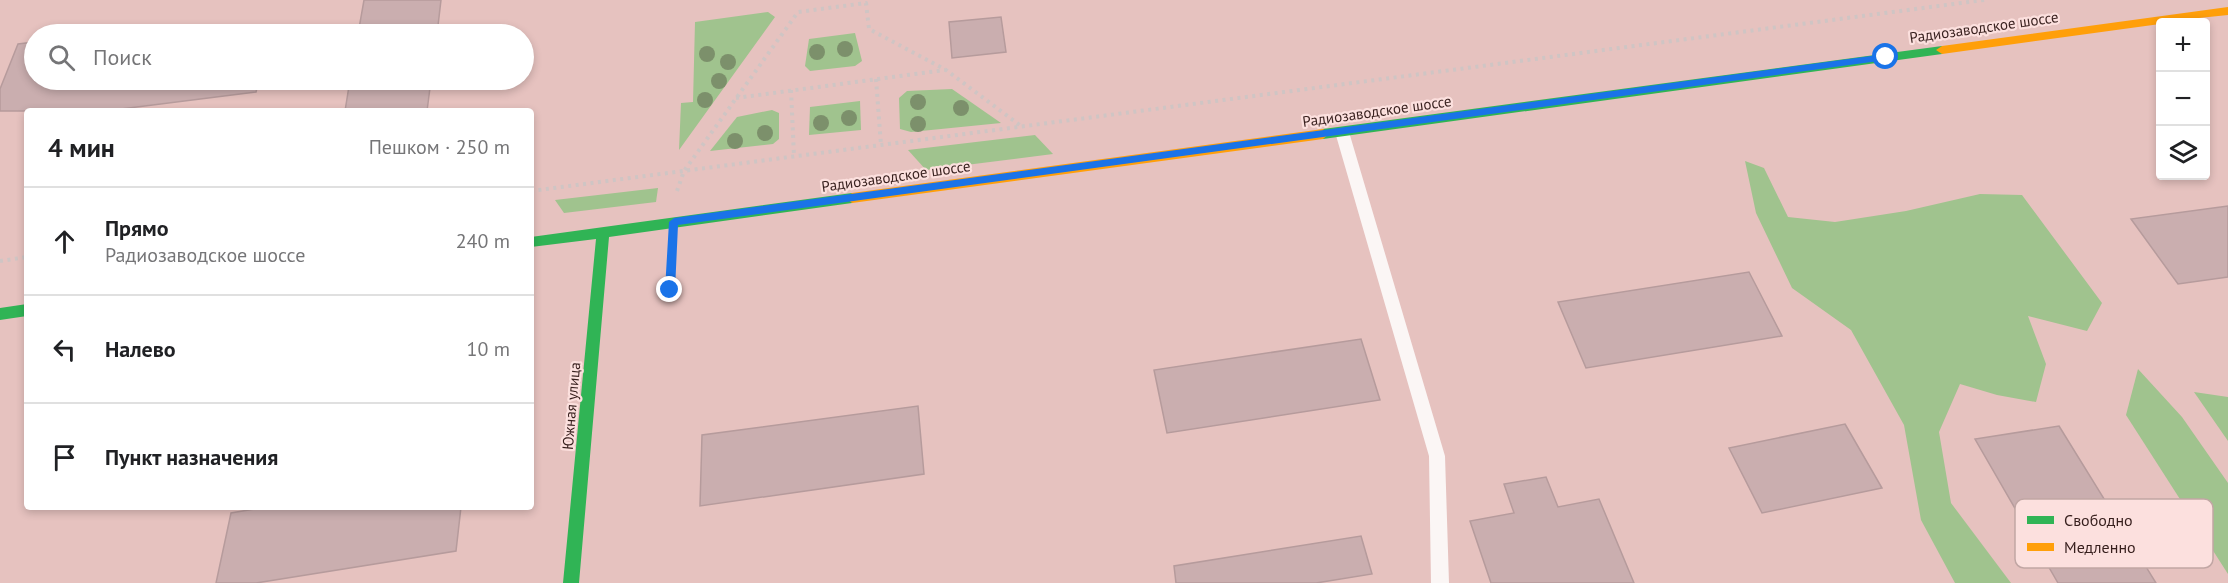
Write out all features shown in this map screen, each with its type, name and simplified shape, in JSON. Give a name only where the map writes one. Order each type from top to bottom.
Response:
[{"type":"street","name":"Радиозаводское шоссе","points":[[534,242],[2228,11]]},
{"type":"street","name":"Южная улица","points":[[571,583],[603,232]]},
{"type":"street","points":[[0,314],[24,310]]},
{"type":"lane","points":[[1342,132],[1437,456],[1440,583]]},
{"type":"path","points":[[534,190],[1984,0]]},
{"type":"path","points":[[670,290],[675,198],[684,171],[798,12],[866,3],[869,29],[946,70],[1022,126]]},
{"type":"path","points":[[736,98],[946,70]]},
{"type":"path","points":[[876,79],[881,145]]},
{"type":"path","points":[[791,90],[794,156]]},
{"type":"path","points":[[0,261],[24,257]]},
{"type":"green space","points":[[768,12],[775,17],[679,150],[681,103],[693,102],[695,22]]},
{"type":"green space","points":[[855,33],[862,61],[855,66],[810,71],[805,66],[809,39]]},
{"type":"green space","points":[[952,89],[1001,123],[911,132],[900,129],[899,98],[907,91]]},
{"type":"green space","points":[[860,101],[861,130],[809,135],[810,107]]},
{"type":"green space","points":[[772,110],[779,113],[779,139],[773,144],[710,151],[737,117]]},
{"type":"green space","points":[[1035,135],[1053,154],[926,170],[908,150]]},
{"type":"green space","points":[[1745,161],[1764,168],[1788,217],[1835,222],[1906,211],[1980,194],[2022,195],[2102,303],[2087,331],[2028,316],[2046,364],[2036,402],[1997,395],[1960,384],[1939,432],[1951,503],[2011,583],[1955,583],[1921,520],[1904,425],[1851,330],[1792,288],[1756,213]]},
{"type":"green space","points":[[658,188],[656,202],[564,213],[555,200]]},
{"type":"green space","points":[[2138,369],[2182,417],[2228,483],[2228,574],[2213,551],[2213,499],[2180,499],[2126,415]]},
{"type":"green space","points":[[2194,392],[2228,397],[2228,441]]},
{"type":"building","points":[[364,0],[441,0],[438,24],[360,24]]},
{"type":"building","points":[[1001,17],[1006,52],[952,58],[949,22]]},
{"type":"building","points":[[24,43],[24,90],[256,90],[256,92],[129,108],[24,108],[24,111],[0,111],[0,89],[18,44]]},
{"type":"building","points":[[348,90],[430,90],[427,108],[345,108]]},
{"type":"building","points":[[2228,206],[2228,277],[2178,284],[2131,219]]},
{"type":"building","points":[[1749,272],[1782,336],[1586,368],[1558,302]]},
{"type":"building","points":[[1361,339],[1380,400],[1167,433],[1154,370]]},
{"type":"building","points":[[918,406],[924,474],[700,506],[702,435]]},
{"type":"building","points":[[1845,424],[1882,488],[1762,513],[1729,448]]},
{"type":"building","points":[[2059,426],[2104,499],[2015,499],[2015,508],[1975,439]]},
{"type":"building","points":[[1546,477],[1558,507],[1599,499],[1634,583],[1491,583],[1470,521],[1514,513],[1504,484]]},
{"type":"building","points":[[249,510],[461,510],[456,551],[256,583],[216,583],[231,513]]},
{"type":"building","points":[[1361,536],[1372,574],[1316,583],[1176,583],[1174,566]]},
{"type":"building","points":[[2049,568],[2147,568],[2156,583],[2058,583]]},
{"type":"traffic: fast","points":[[1323,134],[1942,50]]},
{"type":"traffic: fast","points":[[534,242],[852,198]]},
{"type":"traffic: fast","points":[[571,583],[603,232]]},
{"type":"traffic: fast","points":[[0,314],[24,310]]},
{"type":"traffic: slow","points":[[1942,50],[2228,11]]},
{"type":"traffic: slow","points":[[852,198],[1323,134]]},
{"type":"route","points":[[670,290],[674,222],[1886,57]]}]
